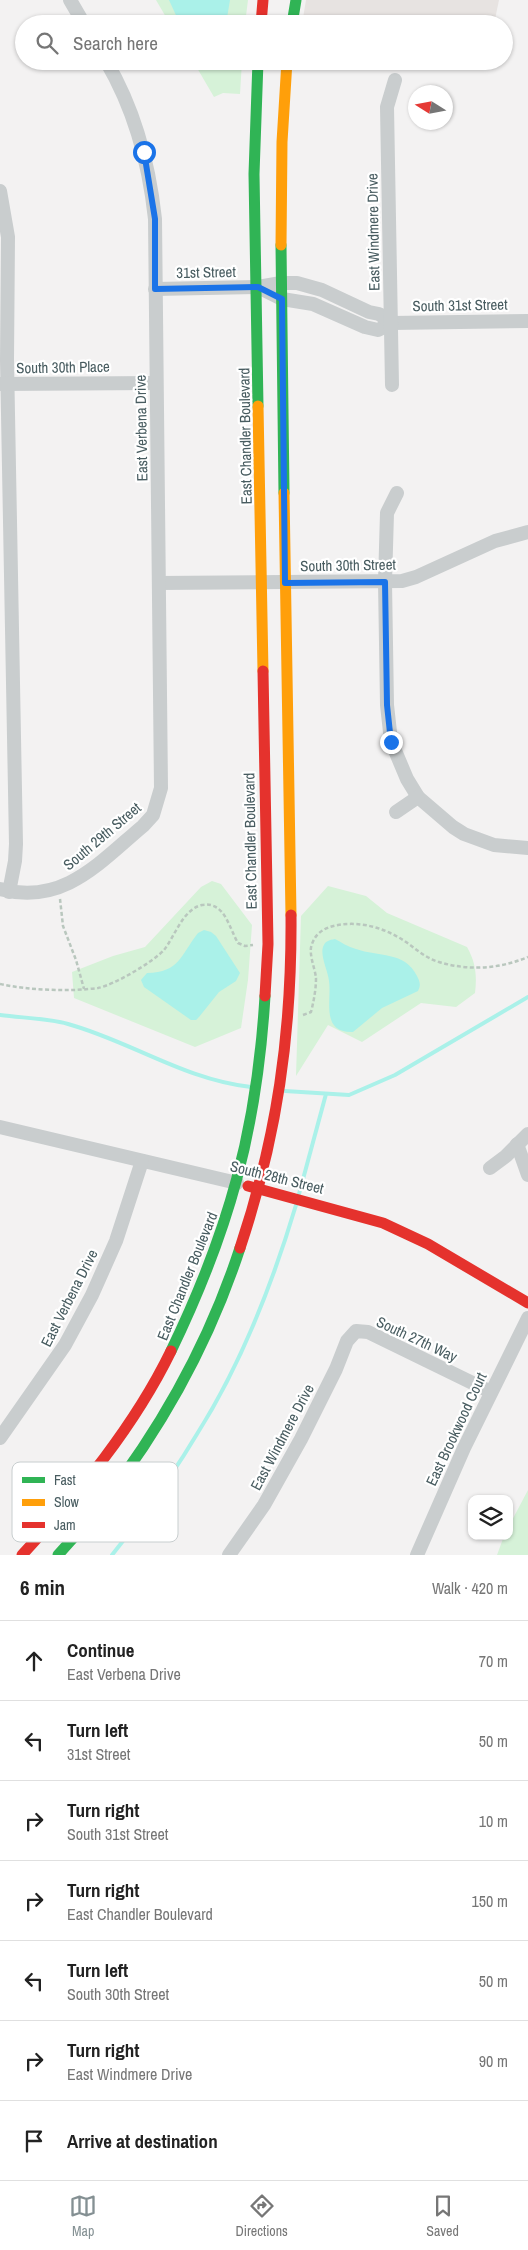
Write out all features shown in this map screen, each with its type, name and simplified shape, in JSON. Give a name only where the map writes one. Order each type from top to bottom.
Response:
[{"type":"main road","points":[[262,15],[264,0]]},
{"type":"main road","points":[[294,15],[296,0]]},
{"type":"main road","name":"East Chandler Boulevard","points":[[103,1462],[125,1432],[159,1377],[207,1274],[238,1183],[260,1065],[268,944],[261,584],[258,287],[254,158],[258,70]]},
{"type":"main road","points":[[133,1462],[160,1421],[179,1387],[205,1337],[230,1278],[259,1189],[283,1072],[290,1011],[291,947],[281,283],[282,142],[286,70]]},
{"type":"main road","name":"South 28th Street","points":[[238,1183],[384,1223],[409,1234],[528,1303]]},
{"type":"main road","name":"East Chandler Boulevard","points":[[22,1555],[34,1542]]},
{"type":"main road","points":[[58,1555],[70,1542]]},
{"type":"street","points":[[70,0],[79,15]]},
{"type":"street","name":"East Verbena Drive","points":[[111,70],[132,113],[149,172],[155,219],[162,771],[159,802]]},
{"type":"street","name":"East Windmere Drive","points":[[392,385],[387,106],[395,80]]},
{"type":"street","points":[[0,191],[8,237],[4,384],[16,844],[15,861],[4,891]]},
{"type":"street","name":"South 31st Street","points":[[258,287],[281,283],[308,286],[379,314],[392,323]]},
{"type":"street","name":"31st Street","points":[[155,289],[258,287]]},
{"type":"street","name":"South 31st Street","points":[[258,287],[282,299],[313,304],[378,330],[392,323],[528,320]]},
{"type":"street","points":[[340,316],[346,302]]},
{"type":"street","name":"South 30th Place","points":[[4,384],[156,383]]},
{"type":"street","points":[[397,493],[387,513],[385,582],[387,705],[391,742],[407,779],[418,797],[453,827],[464,834],[494,845],[508,848],[528,848]]},
{"type":"street","name":"South 30th Street","points":[[159,583],[385,582],[416,577],[495,541],[528,532]]},
{"type":"street","points":[[396,812],[418,797]]},
{"type":"street","name":"South 29th Street","points":[[4,891],[37,893],[70,884],[144,826],[153,815],[159,802]]},
{"type":"street","name":"South 28th Street","points":[[1,1129],[238,1183]]},
{"type":"street","points":[[490,1168],[506,1156],[528,1134]]},
{"type":"street","points":[[517,1144],[528,1175]]},
{"type":"street","name":"East Verbena Drive","points":[[0,1438],[65,1345],[92,1295],[116,1241],[142,1160]]},
{"type":"street","name":"East Brookwood Court","points":[[417,1555],[491,1392],[528,1318]]},
{"type":"street","name":"East Windmere Drive","points":[[229,1555],[264,1505],[301,1439],[336,1369],[347,1341],[356,1331]]},
{"type":"street","name":"South 27th Way","points":[[356,1331],[368,1332],[491,1392]]},
{"type":"path","points":[[58,888],[63,926],[76,960],[84,989]]},
{"type":"path","points":[[0,984],[20,988],[84,989],[109,985],[156,957],[190,911],[204,905],[215,907],[225,914],[238,943],[244,946],[257,945]]},
{"type":"path","points":[[297,1015],[301,1016],[311,1012],[315,998],[316,978],[311,946],[317,934],[329,927],[344,924],[379,928],[404,941],[420,954],[437,962],[456,966],[479,968],[504,966],[528,957]]},
{"type":"shaded area","points":[[306,0],[499,0],[496,15],[304,15]]},
{"type":"green space","points":[[156,0],[248,0],[246,15],[165,15]]},
{"type":"green space","points":[[198,70],[241,70],[240,94],[223,93],[214,97]]},
{"type":"green space","points":[[212,881],[221,884],[252,925],[248,980],[241,1028],[195,1047],[74,998],[72,972],[113,956],[145,947],[201,887]]},
{"type":"green space","points":[[328,886],[366,896],[387,913],[467,947],[475,970],[475,993],[456,1007],[421,1003],[362,1042],[328,1025],[296,1076],[301,916]]},
{"type":"green space","points":[[528,1490],[528,1555],[497,1555],[503,1540],[513,1540],[513,1518]]},
{"type":"water","points":[[169,0],[230,0],[228,15],[176,15]]},
{"type":"water","points":[[204,930],[216,936],[240,973],[236,981],[219,992],[196,1020],[191,1020],[144,987],[141,980],[147,973],[166,970],[173,966],[183,956],[198,933]]},
{"type":"water","points":[[335,939],[353,948],[390,956],[406,962],[418,978],[420,985],[418,991],[382,1008],[353,1032],[343,1031],[336,1027],[330,1014],[329,981],[322,951],[326,942]]},
{"type":"waterway","points":[[285,1091],[349,1095],[395,1075],[528,997]]},
{"type":"waterway","points":[[0,1015],[43,1019],[68,1024],[91,1031],[203,1077],[251,1087]]},
{"type":"waterway","points":[[299,1194],[326,1094]]},
{"type":"waterway","points":[[178,1465],[213,1408],[241,1352],[277,1264],[296,1205]]},
{"type":"waterway","points":[[112,1555],[122,1542]]},
{"type":"traffic: fast","points":[[294,15],[296,0]]},
{"type":"traffic: fast","points":[[258,70],[254,174],[258,406]]},
{"type":"traffic: fast","points":[[281,245],[284,493]]},
{"type":"traffic: fast","points":[[171,1351],[209,1264],[237,1179],[255,1091],[265,996]]},
{"type":"traffic: fast","points":[[133,1462],[164,1413],[199,1349],[228,1282],[240,1248]]},
{"type":"traffic: fast","points":[[58,1555],[70,1542]]},
{"type":"traffic: slow","points":[[281,245],[282,142],[286,70]]},
{"type":"traffic: slow","points":[[258,406],[263,671]]},
{"type":"traffic: slow","points":[[284,493],[291,915]]},
{"type":"traffic: jam","points":[[262,15],[263,0]]},
{"type":"traffic: jam","points":[[263,671],[268,944],[265,996]]},
{"type":"traffic: jam","points":[[240,1248],[264,1166],[280,1084],[289,1001],[291,915]]},
{"type":"traffic: jam","points":[[248,1186],[383,1223],[428,1244],[528,1303]]},
{"type":"traffic: jam","points":[[101,1462],[123,1433],[171,1351]]},
{"type":"traffic: jam","points":[[22,1555],[34,1542]]},
{"type":"route","points":[[144,152],[149,172],[155,219],[155,289],[258,287],[282,299],[285,583],[385,582],[387,705],[391,742]]}]
